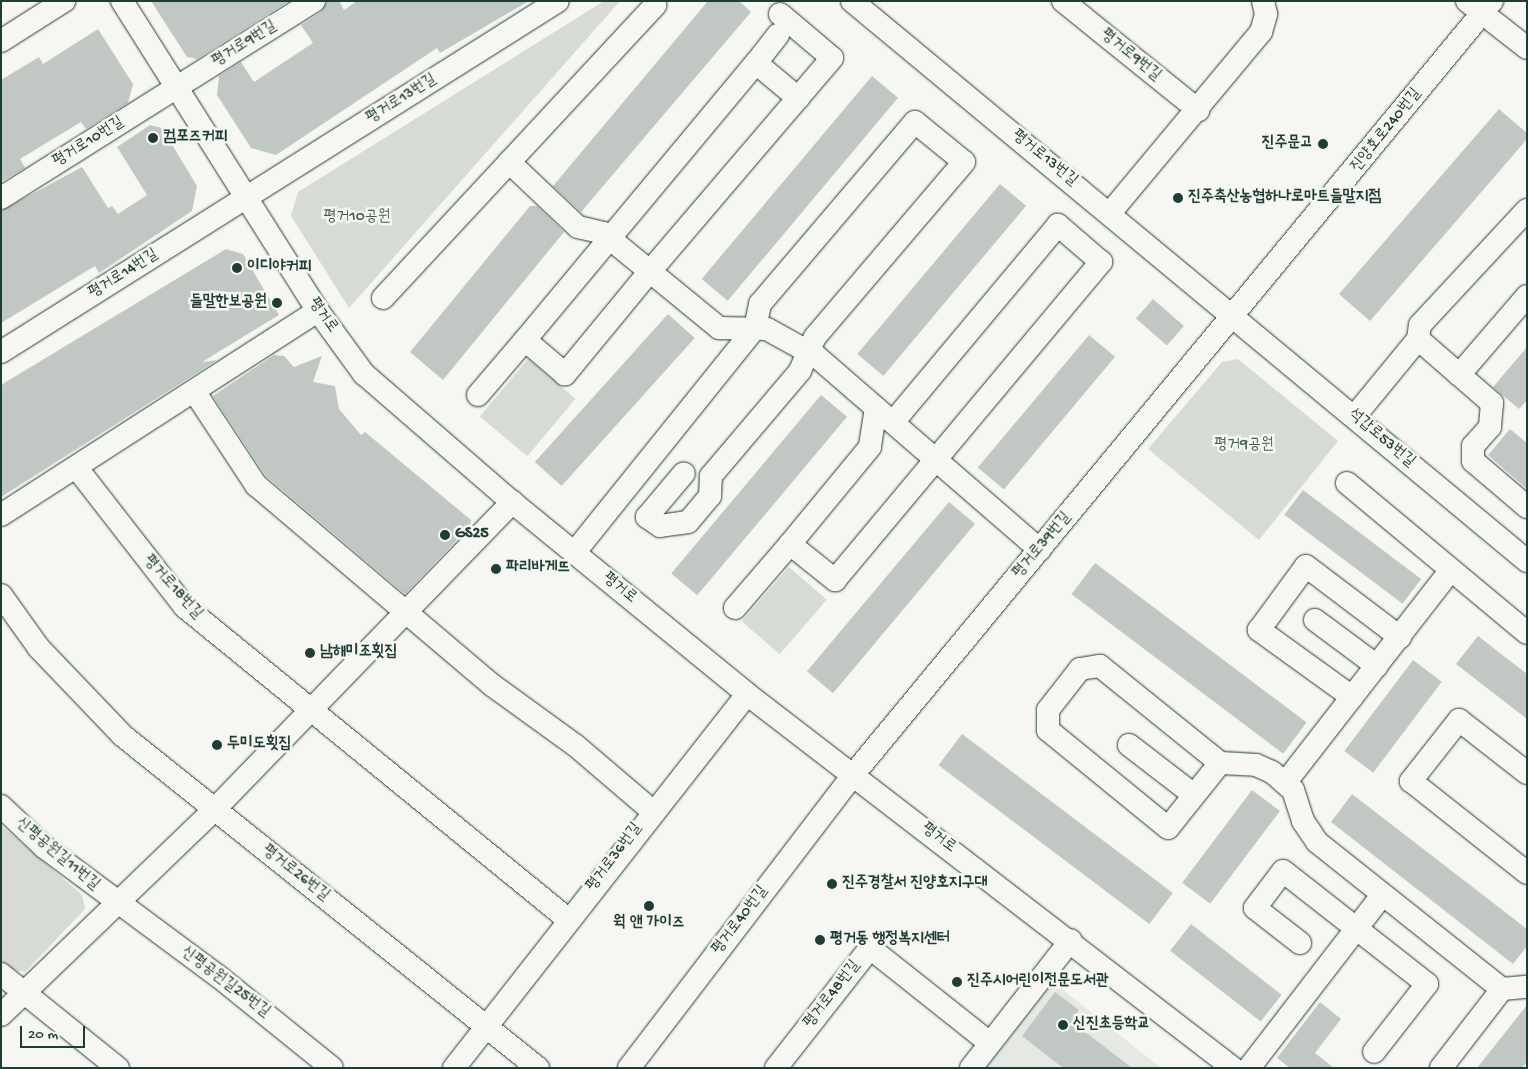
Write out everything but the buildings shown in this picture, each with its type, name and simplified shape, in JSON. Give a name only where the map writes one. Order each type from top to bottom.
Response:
[{"type":"street","points":[[1,41],[64,1]]},
{"type":"street","name":"평거로","points":[[122,1],[318,311],[364,374],[512,502],[747,694],[1071,940],[1233,1068]]},
{"type":"street","name":"평거로9번길","points":[[176,88],[314,1]]},
{"type":"street","name":"평거로13번길","points":[[246,198],[558,1]]},
{"type":"street","name":"평거로13번길","points":[[852,1],[1234,317]]},
{"type":"street","name":"평거로9번길","points":[[1063,1],[1198,110]]},
{"type":"street","points":[[1110,213],[1198,110],[1260,32],[1264,3]]},
{"type":"street","points":[[383,298],[656,5]]},
{"type":"street","points":[[1480,5],[1527,48]]},
{"type":"street","name":"진양호로240번길","points":[[1234,317],[1480,5]]},
{"type":"street","points":[[478,395],[756,63],[779,25],[832,58],[650,271],[565,374],[525,340]]},
{"type":"street","points":[[756,63],[798,98]]},
{"type":"street","name":"평거로10번길","points":[[1,198],[176,88]]},
{"type":"street","points":[[574,553],[755,328],[760,304],[915,122],[964,162],[815,338],[800,371],[710,476],[710,496],[705,502],[688,522],[660,526],[647,517],[684,473]]},
{"type":"street","points":[[509,162],[578,227],[610,238],[719,328],[766,329],[809,351],[1040,550]]},
{"type":"street","name":"평거로14번길","points":[[1,352],[246,198]]},
{"type":"street","points":[[1354,417],[1418,339],[1420,325],[1527,210]]},
{"type":"street","points":[[735,608],[870,447],[884,415],[1058,225],[1101,262],[834,580],[790,544]]},
{"type":"street","points":[[1460,375],[1527,296]]},
{"type":"street","points":[[1,516],[318,311]]},
{"type":"street","name":"석갑로53번길","points":[[1234,317],[1527,560]]},
{"type":"street","name":"평거로39번길","points":[[852,775],[1234,317]]},
{"type":"street","points":[[1418,339],[1492,403],[1494,412],[1490,427],[1473,446],[1473,461],[1527,507]]},
{"type":"street","points":[[194,391],[256,486],[405,613],[652,810]]},
{"type":"street","name":"평거로18번길","points":[[76,467],[185,607],[312,708]]},
{"type":"street","points":[[1347,483],[1527,634]]},
{"type":"street","points":[[1,1015],[115,903],[214,810],[512,502]]},
{"type":"street","points":[[1352,697],[1259,630],[1306,566],[1400,637]]},
{"type":"street","points":[[1285,783],[1451,570]]},
{"type":"street","points":[[1,595],[39,648],[122,735],[214,810]]},
{"type":"street","points":[[1315,620],[1377,666]]},
{"type":"street","points":[[1220,763],[1168,828],[1048,730],[1048,710],[1080,669],[1100,666],[1220,763],[1256,765],[1285,783],[1293,790],[1303,820],[1317,842],[1502,989],[1527,987]]},
{"type":"street","name":"평거로36번길","points":[[454,1068],[652,810],[747,694]]},
{"type":"street","points":[[312,708],[568,919]]},
{"type":"street","points":[[1527,774],[1459,720],[1411,781],[1527,873]]},
{"type":"street","points":[[1129,745],[1194,795]]},
{"type":"street","name":"평거로40번길","points":[[629,1068],[852,775]]},
{"type":"street","name":"신평공원길11번길","points":[[1,806],[44,847],[115,903]]},
{"type":"street","name":"평거로26번길","points":[[214,810],[538,1068]]},
{"type":"street","points":[[1300,943],[1255,908],[1284,871],[1427,984],[1374,1052]]},
{"type":"street","points":[[1250,1068],[1382,894]]},
{"type":"street","name":"신평공원길25번길","points":[[115,903],[218,976],[332,1068]]},
{"type":"street","points":[[971,1068],[1071,940]]},
{"type":"street","name":"평거로48번길","points":[[776,1068],[870,948],[990,1043]]},
{"type":"street","points":[[1,974],[118,1068]]},
{"type":"street","points":[[1441,1068],[1502,989]]},
{"type":"shaded area","name":"신진초등학교","points":[[1053,982],[1161,1068],[986,1068]]},
{"type":"green space","name":"평거10공원","points":[[604,1],[620,1],[349,308],[291,216],[298,192]]},
{"type":"green space","points":[[528,359],[575,399],[527,456],[480,416]]},
{"type":"green space","name":"평거9공원","points":[[1238,359],[1338,441],[1259,540],[1148,449],[1222,362]]},
{"type":"green space","points":[[789,567],[827,600],[779,654],[742,621]]},
{"type":"green space","points":[[1,825],[82,895],[85,909],[25,972],[10,969],[1,960]]},
{"type":"place","name":"컴포즈커피","points":[[153,138]]},
{"type":"place","name":"진주문고","points":[[1323,144]]},
{"type":"place","name":"진주축산농협하나로마트들말지점","points":[[1178,198]]},
{"type":"place","name":"이디야커피","points":[[237,268]]},
{"type":"place","name":"들말한보공원","points":[[277,303]]},
{"type":"place","name":"GS25","points":[[445,535]]},
{"type":"place","name":"파리바게뜨","points":[[496,569]]},
{"type":"place","name":"남해미조횟집","points":[[310,653]]},
{"type":"place","name":"두미도횟집","points":[[217,745]]},
{"type":"place","name":"진주경찰서 진양호지구대","points":[[832,884]]},
{"type":"place","name":"웍 앤 가이즈","points":[[649,906]]},
{"type":"place","name":"평거동 행정복지센터","points":[[820,940]]},
{"type":"place","name":"진주시어린이전문도서관","points":[[957,982]]},
{"type":"place","name":"신진초등학교","points":[[1063,1025]]}]
